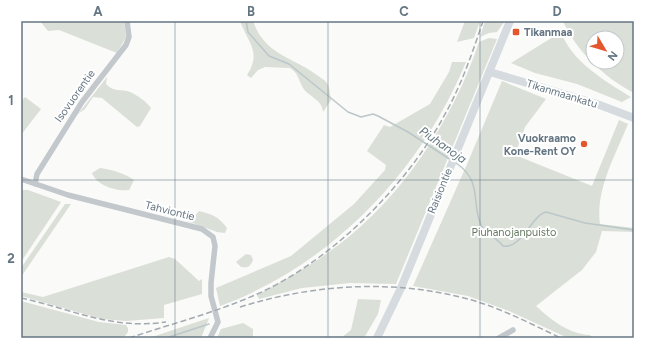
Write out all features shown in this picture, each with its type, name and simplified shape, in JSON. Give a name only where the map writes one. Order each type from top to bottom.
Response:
[{"type":"main road","name":"Raisiontie","points":[[377,338],[401,288],[510,21]]},
{"type":"main road","name":"Tikanmaankatu","points":[[490,72],[597,104],[634,118]]},
{"type":"street","name":"Isovuorentie","points":[[35,184],[37,174],[73,115],[126,45],[129,37],[128,21]]},
{"type":"street","name":"Tahviontie","points":[[21,179],[68,195],[202,229],[213,236],[215,250],[211,283],[212,296],[218,322],[210,338]]},
{"type":"street","points":[[500,338],[513,330]]},
{"type":"green space","points":[[40,21],[124,21],[126,37],[117,53],[59,30],[48,31]]},
{"type":"green space","points":[[240,21],[253,21],[264,40],[278,53],[305,67],[327,83],[331,100],[323,112],[320,104],[304,90],[296,74],[290,68],[265,67],[258,70],[251,78],[247,75],[253,60],[253,54],[250,42]]},
{"type":"green space","points":[[465,21],[480,21],[474,38],[457,42]]},
{"type":"green space","points":[[485,21],[505,21],[497,32],[489,33],[480,37]]},
{"type":"green space","points":[[563,21],[634,21],[634,93],[612,80],[600,70],[625,70],[625,30],[585,30],[585,54],[576,43]]},
{"type":"green space","points":[[561,32],[573,53],[585,66],[585,70],[590,70],[631,97],[622,102],[577,84],[535,73],[511,63]]},
{"type":"green space","points":[[489,38],[497,39],[396,284],[350,283],[302,288],[259,299],[257,295],[318,260],[337,246],[361,227],[383,205],[423,154],[455,99],[479,42]]},
{"type":"green space","points":[[452,62],[466,62],[447,102],[424,140],[398,176],[368,210],[335,240],[299,266],[261,288],[220,306],[216,288],[291,256],[354,204],[385,170],[386,165],[367,151],[384,125],[390,127],[430,104],[449,72]]},
{"type":"green space","points":[[107,77],[106,84],[109,87],[133,93],[151,108],[140,126],[137,127],[102,98],[93,97],[85,109],[78,114]]},
{"type":"green space","name":"Piuhanojanpuisto","points":[[502,81],[546,99],[525,127],[515,155],[592,186],[619,120],[628,124],[603,185],[599,211],[600,224],[634,228],[634,232],[602,231],[596,252],[582,270],[536,306],[568,329],[590,335],[592,338],[568,338],[509,311],[468,296],[413,286]]},
{"type":"green space","points":[[25,97],[41,109],[21,135],[21,102]]},
{"type":"green space","points":[[100,168],[118,172],[134,180],[129,190],[113,189],[98,181],[92,173]]},
{"type":"green space","points":[[21,190],[28,190],[61,202],[21,262]]},
{"type":"green space","points":[[65,204],[71,204],[21,277],[21,268]]},
{"type":"green space","points":[[199,211],[211,215],[221,221],[227,228],[225,233],[217,232],[187,221],[194,217]]},
{"type":"green space","points":[[246,254],[251,255],[253,260],[248,266],[241,267],[236,262]]},
{"type":"green space","points":[[169,257],[175,259],[199,281],[202,279],[202,294],[164,305],[164,318],[126,321],[102,319],[21,296],[21,292],[43,297]]},
{"type":"green space","points":[[358,299],[381,300],[378,314],[364,338],[341,338],[351,330]]},
{"type":"green space","points":[[21,301],[99,322],[126,325],[128,332],[125,336],[114,338],[21,338]]},
{"type":"green space","points":[[209,318],[201,338],[149,338]]},
{"type":"green space","points":[[243,323],[253,329],[253,338],[217,338],[221,329]]},
{"type":"waterway","name":"Piuhanoja","points":[[246,21],[248,32],[269,56],[289,64],[348,112],[361,117],[373,114],[378,116],[408,132],[451,160]]},
{"type":"waterway","name":"Piuhanoja","points":[[456,163],[465,170],[470,178],[482,227],[503,246],[509,246],[515,243],[521,238],[536,219],[541,214],[546,212],[585,223],[634,230]]},
{"type":"waterway","points":[[166,338],[209,324]]},
{"type":"railway","points":[[129,338],[224,307],[255,295],[283,281],[310,264],[363,220],[409,169],[428,143],[456,93],[483,21]]},
{"type":"railway","points":[[240,307],[296,293],[325,289],[354,287],[411,289],[468,299],[516,317],[561,338]]},
{"type":"railway","points":[[21,298],[109,321],[146,324],[166,322]]},
{"type":"place","name":"Tikanmaa","points":[[516,32]]},
{"type":"place","name":"Vuokraamo Kone-Rent OY","points":[[584,144]]}]
